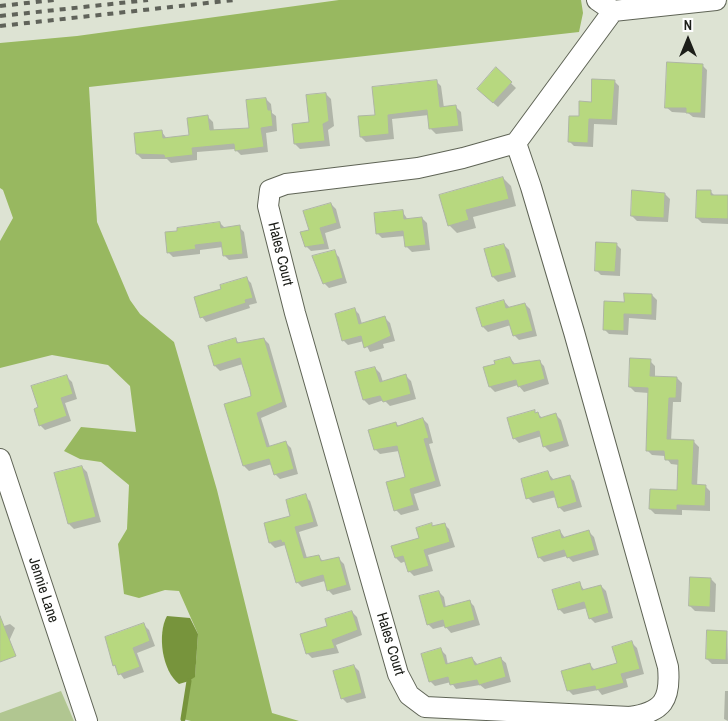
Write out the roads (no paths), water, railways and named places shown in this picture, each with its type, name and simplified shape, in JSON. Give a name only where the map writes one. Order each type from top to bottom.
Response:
[{"type":"street","points":[[516,143],[605,6],[716,0]]},
{"type":"street","name":"Hales Court","points":[[516,143],[532,187],[566,303],[668,667],[670,686],[664,703],[649,714],[630,717],[425,707],[409,695],[398,674],[391,651],[295,313],[268,206],[270,190],[286,184],[418,168],[516,143]]},
{"type":"street","name":"Jennie Lane","points":[[0,459],[87,721]]},
{"type":"waterway","points":[[183,719],[189,681]]},
{"type":"railway","points":[[0,6],[54,0]]},
{"type":"railway","points":[[0,16],[148,0]]},
{"type":"railway","points":[[0,26],[234,0]]}]
